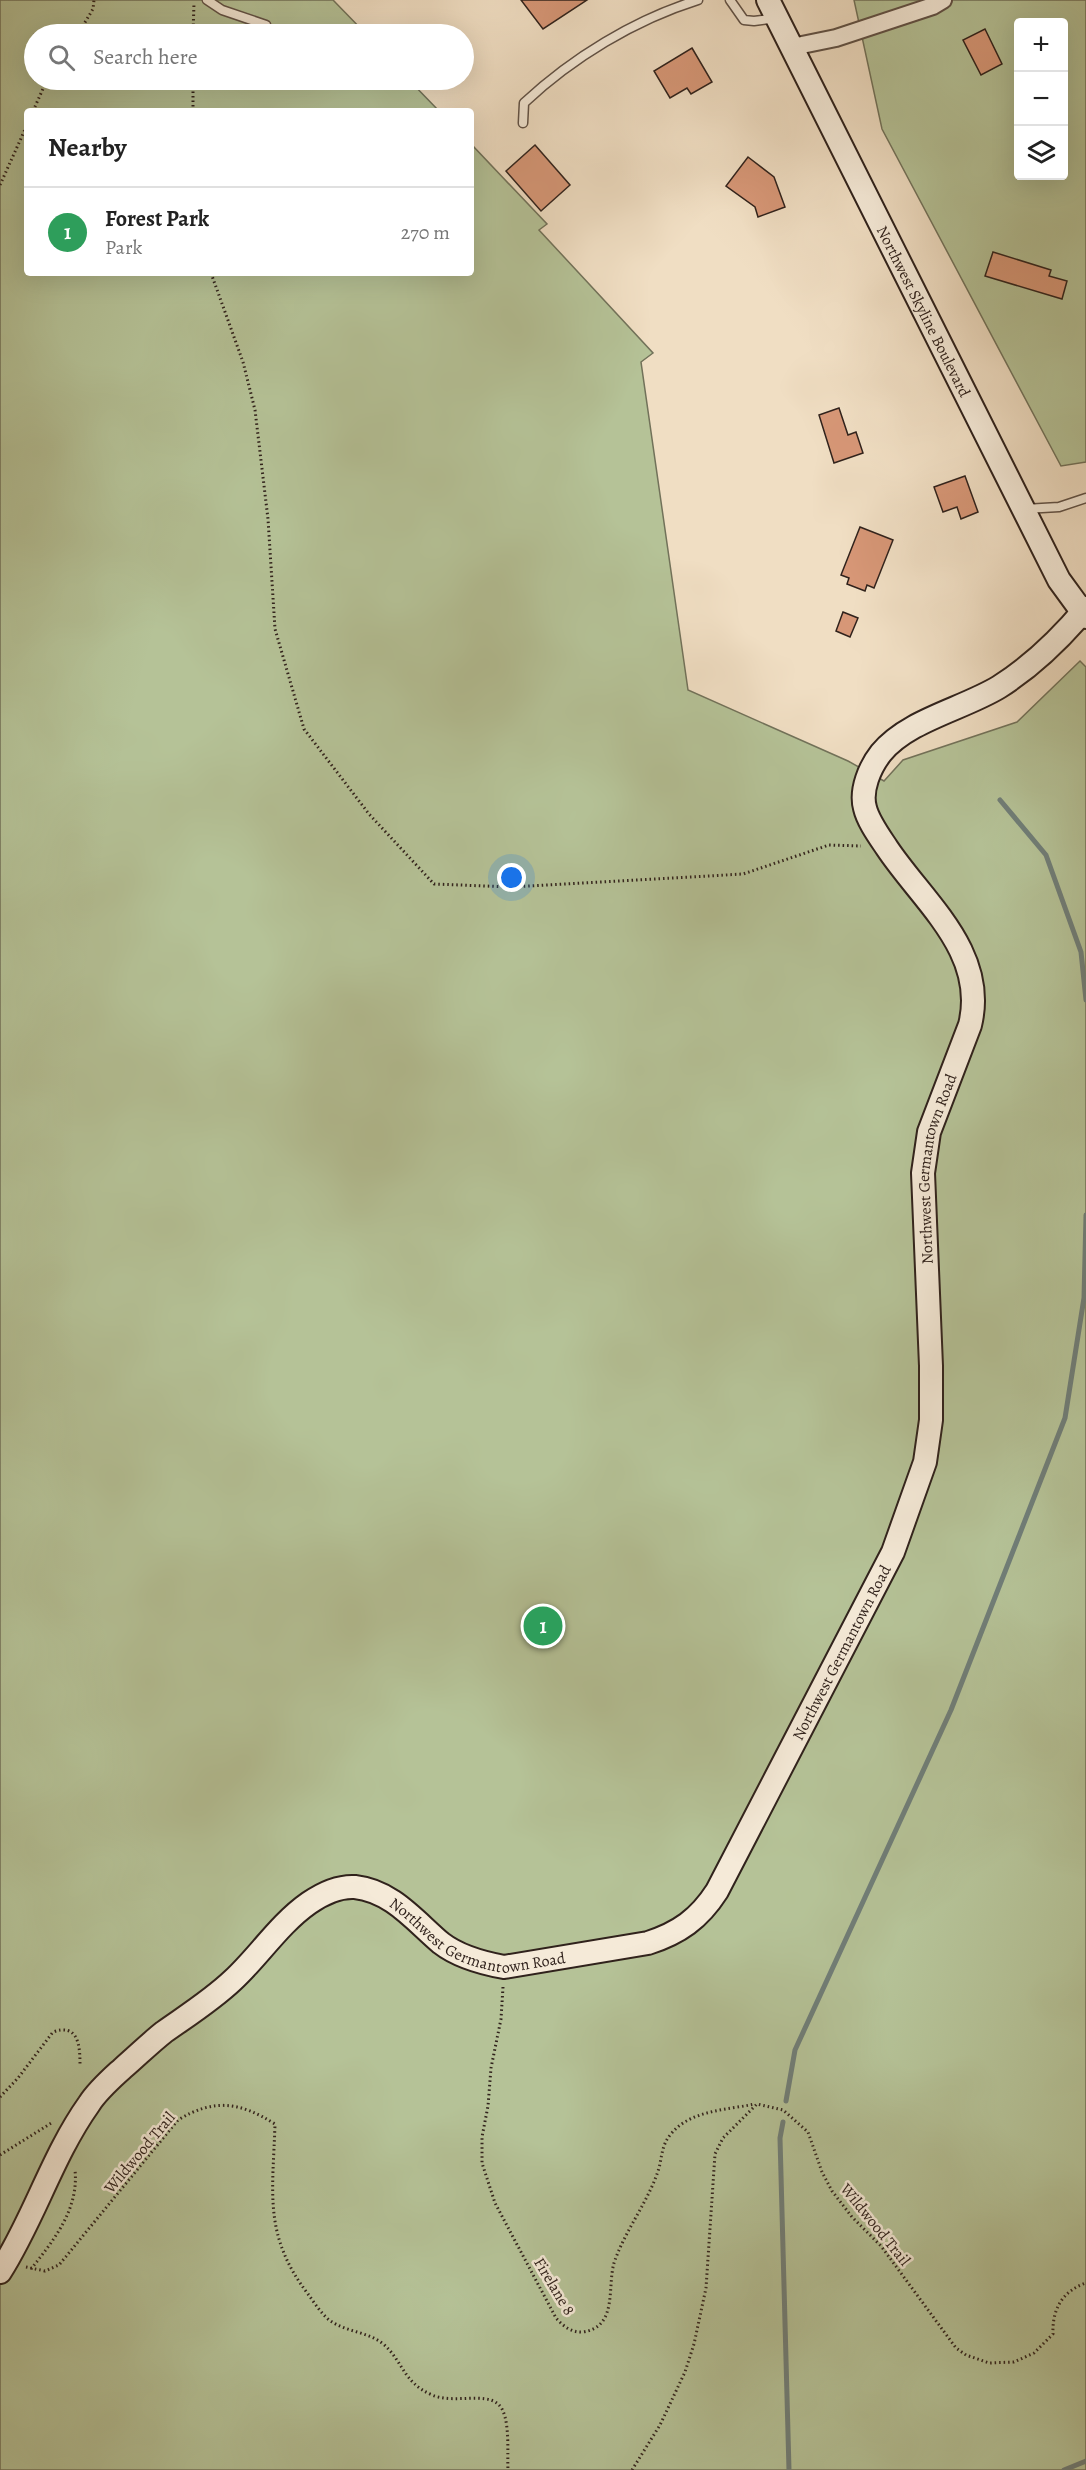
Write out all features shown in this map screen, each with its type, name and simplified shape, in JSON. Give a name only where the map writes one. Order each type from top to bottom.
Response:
[{"type":"main road","name":"Northwest Skyline Boulevard","points":[[772,9],[1059,580],[1085,612]]},
{"type":"main road","name":"Northwest Germantown Road","points":[[0,2272],[11,2254],[60,2130],[107,2083],[163,2033],[194,2012],[233,1980],[291,1917],[311,1901],[328,1892],[354,1887],[375,1892],[410,1912],[452,1950],[476,1961],[504,1967],[648,1943],[668,1937],[688,1925],[704,1911],[717,1891],[893,1552],[925,1462],[931,1420],[931,1366],[923,1173],[929,1131],[970,1025],[974,1009],[973,989],[970,971],[951,931],[886,847],[865,810],[864,797],[869,776],[880,755],[896,738],[999,687],[1021,672],[1085,612]]},
{"type":"street","points":[[792,47],[852,33],[933,6],[942,0]]},
{"type":"lane","points":[[207,0],[222,10],[263,24]]},
{"type":"lane","points":[[523,123],[524,103],[551,78],[640,22],[698,0]]},
{"type":"lane","points":[[730,0],[744,20],[754,21],[772,9]]},
{"type":"lane","points":[[1023,509],[1059,507],[1086,498]]},
{"type":"path","points":[[84,24],[93,9],[94,0]]},
{"type":"path","points":[[193,24],[194,0]]},
{"type":"path","points":[[34,108],[42,90]]},
{"type":"path","points":[[193,90],[193,108]]},
{"type":"path","points":[[0,186],[24,132]]},
{"type":"path","points":[[213,276],[243,362],[255,410],[268,519],[275,629],[304,729],[369,814],[434,884],[511,887],[743,874],[830,845],[886,847]]},
{"type":"path","name":"Firelane 8","points":[[504,1967],[501,2019],[491,2068],[488,2106],[482,2137],[482,2163],[495,2203],[556,2318],[570,2330],[581,2332],[596,2329],[604,2319],[611,2302],[614,2265],[659,2169],[662,2151],[669,2135],[690,2118],[757,2104]]},
{"type":"path","points":[[0,2097],[18,2078],[53,2032],[65,2030],[71,2032],[80,2043],[80,2064]]},
{"type":"path","points":[[632,2470],[660,2425],[685,2372],[694,2344],[706,2288],[715,2154],[718,2145],[757,2104]]},
{"type":"path","name":"Wildwood Trail","points":[[757,2104],[783,2110],[808,2132],[822,2172],[832,2191],[852,2217],[881,2246],[947,2339],[966,2355],[989,2363],[1001,2364],[1014,2362],[1034,2353],[1053,2334],[1055,2312],[1060,2303],[1077,2286],[1086,2283]]},
{"type":"path","name":"Wildwood Trail","points":[[60,2130],[74,2158],[75,2194],[68,2215],[31,2269],[45,2271],[59,2265],[178,2120],[189,2113],[201,2108],[240,2106],[253,2110],[275,2124],[272,2208],[276,2236],[294,2275],[327,2318],[339,2326],[379,2341],[387,2348],[404,2374],[423,2390],[446,2399],[485,2397],[499,2404],[506,2417],[508,2470]]},
{"type":"path","points":[[0,2155],[60,2130]]},
{"type":"green space","points":[[0,0],[333,0],[356,24],[24,24],[24,90],[419,90],[436,108],[24,108],[24,276],[474,276],[474,147],[547,224],[539,230],[653,353],[641,362],[688,690],[848,761],[884,781],[903,760],[1017,722],[1080,661],[1086,667],[1086,2470],[0,2470]]},
{"type":"green space","points":[[854,0],[1086,0],[1086,462],[1061,466],[882,129]]},
{"type":"building","points":[[521,0],[587,0],[543,29]]},
{"type":"building","points":[[985,29],[1002,64],[981,75],[963,40]]},
{"type":"building","points":[[692,48],[712,82],[691,94],[687,88],[670,98],[654,71]]},
{"type":"building","points":[[535,145],[570,185],[541,211],[506,171]]},
{"type":"building","points":[[748,157],[774,177],[785,207],[758,217],[755,207],[726,186]]},
{"type":"building","points":[[993,252],[1051,270],[1049,276],[1067,281],[1062,299],[985,276]]},
{"type":"building","points":[[839,408],[848,435],[856,432],[863,453],[834,463],[819,415]]},
{"type":"building","points":[[965,476],[978,512],[961,519],[957,507],[943,512],[934,487]]},
{"type":"building","points":[[860,527],[893,540],[874,588],[867,585],[865,591],[847,584],[849,578],[841,575]]},
{"type":"building","points":[[843,612],[858,618],[850,637],[836,631]]},
{"type":"waterway","points":[[1000,800],[1046,855],[1081,952],[1086,1000]]},
{"type":"waterway","points":[[786,2101],[795,2050],[951,1710],[1065,1418],[1084,1298],[1086,1215]]},
{"type":"waterway","points":[[783,2122],[780,2138],[789,2470]]},
{"type":"waterway","points":[[1064,2470],[1086,2461]]},
{"type":"place","name":"Forest Park","points":[[543,1626]]}]
